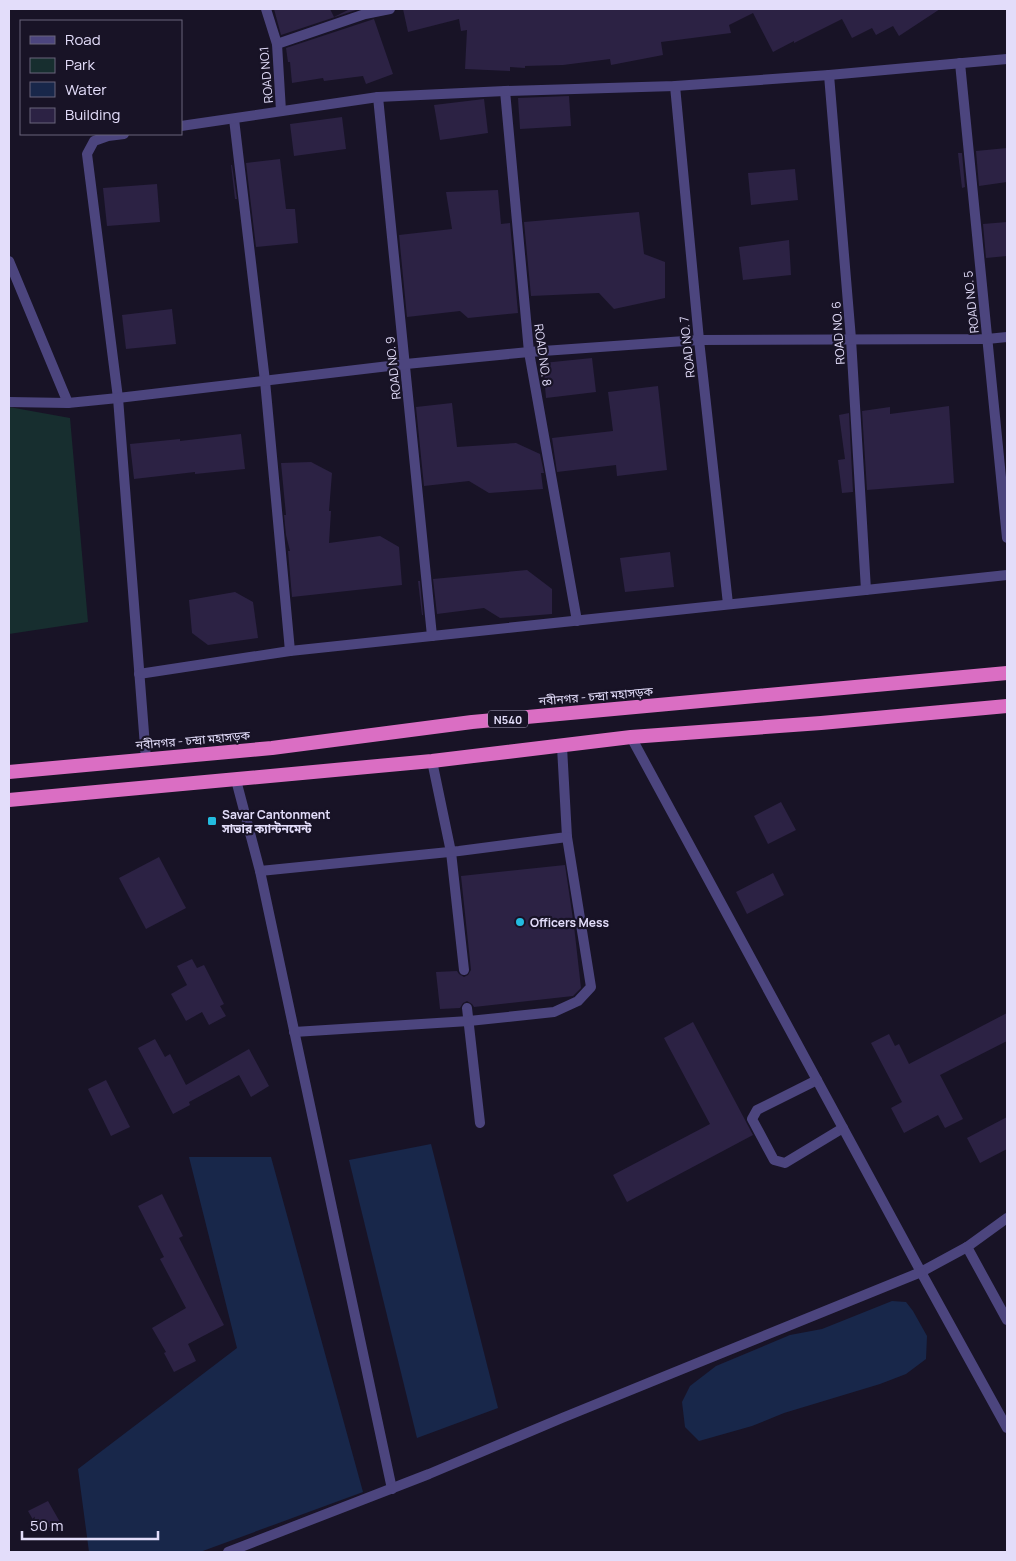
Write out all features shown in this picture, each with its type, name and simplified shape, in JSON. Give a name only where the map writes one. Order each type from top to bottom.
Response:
[{"type":"highway","name":"নবীনগর - চন্দ্রা মহাসড়ক","points":[[9,772],[272,748],[482,721],[1007,672]]},
{"type":"highway","points":[[9,800],[432,761],[562,747],[631,737],[821,723],[1007,706]]},
{"type":"street","name":"ROAD NO.1","points":[[266,9],[276,44],[281,111]]},
{"type":"street","points":[[276,44],[366,14],[390,9]]},
{"type":"street","points":[[182,126],[378,98],[505,91],[675,86],[829,75],[1007,59]]},
{"type":"street","name":"ROAD NO. 5","points":[[960,63],[1007,538]]},
{"type":"street","name":"ROAD NO. 6","points":[[829,75],[851,340],[866,590]]},
{"type":"street","name":"ROAD NO. 7","points":[[675,86],[699,340],[728,604]]},
{"type":"street","name":"ROAD NO. 8","points":[[505,91],[528,352],[577,620]]},
{"type":"street","name":"ROAD NO. 9","points":[[378,98],[432,636]]},
{"type":"street","points":[[234,119],[265,381],[290,651]]},
{"type":"street","points":[[116,135],[94,141],[87,154],[118,398],[146,759]]},
{"type":"street","points":[[9,261],[68,403]]},
{"type":"street","points":[[9,402],[68,403],[406,364],[528,352],[699,340],[1007,337]]},
{"type":"street","points":[[139,674],[290,651],[1007,575]]},
{"type":"street","points":[[631,737],[1007,1428]]},
{"type":"street","points":[[294,1032],[469,1021],[554,1012],[578,1001],[591,988],[568,837],[562,747]]},
{"type":"street","points":[[432,761],[451,852],[464,970]]},
{"type":"street","points":[[236,780],[260,871],[392,1489]]},
{"type":"street","points":[[260,871],[451,852],[568,837]]},
{"type":"street","points":[[467,1008],[480,1124]]},
{"type":"street","points":[[817,1080],[757,1110],[752,1119],[769,1152],[774,1160],[785,1163],[843,1128]]},
{"type":"street","points":[[228,1552],[392,1489],[921,1272],[967,1247],[1007,1218]]},
{"type":"street","points":[[967,1247],[1007,1320]]},
{"type":"green space","points":[[9,407],[70,418],[88,622],[9,634]]},
{"type":"water","points":[[431,1144],[498,1408],[417,1438],[349,1160]]},
{"type":"water","points":[[189,1157],[271,1157],[363,1492],[200,1552],[89,1552],[78,1469],[237,1348]]},
{"type":"water","points":[[892,1301],[906,1302],[927,1336],[926,1359],[906,1374],[880,1384],[784,1413],[752,1426],[699,1441],[685,1427],[682,1402],[690,1386],[716,1366],[790,1335],[822,1329]]},
{"type":"building","points":[[274,9],[330,9],[334,17],[350,9],[359,9],[281,35]]},
{"type":"building","points":[[403,9],[940,9],[899,36],[893,26],[876,35],[872,28],[852,38],[842,19],[773,52],[753,13],[729,25],[731,33],[661,42],[663,55],[611,65],[610,59],[563,65],[525,66],[525,68],[510,67],[510,71],[465,69],[467,30],[461,31],[459,19],[408,32]]},
{"type":"building","points":[[374,19],[393,74],[366,84],[363,76],[324,81],[323,78],[292,83],[290,62],[288,62],[286,48]]},
{"type":"building","points":[[569,96],[571,126],[520,129],[518,98]]},
{"type":"building","points":[[484,99],[488,133],[440,140],[434,105]]},
{"type":"building","points":[[342,117],[346,149],[294,156],[290,124]]},
{"type":"building","points":[[1007,148],[1007,182],[979,186],[976,151]]},
{"type":"building","points":[[958,153],[962,153],[965,187],[962,188]]},
{"type":"building","points":[[280,159],[286,209],[295,209],[298,243],[256,247],[246,163]]},
{"type":"building","points":[[232,165],[237,199],[235,199]]},
{"type":"building","points":[[795,169],[798,200],[751,205],[748,173]]},
{"type":"building","points":[[157,184],[160,222],[107,226],[103,188]]},
{"type":"building","points":[[498,190],[501,224],[510,223],[518,313],[468,318],[460,311],[407,317],[399,235],[452,229],[446,192]]},
{"type":"building","points":[[639,212],[644,254],[665,262],[665,298],[614,309],[599,293],[531,296],[524,222]]},
{"type":"building","points":[[1007,222],[1007,256],[986,258],[983,224]]},
{"type":"building","points":[[789,240],[791,275],[743,280],[739,247]]},
{"type":"building","points":[[172,309],[176,344],[126,349],[122,315]]},
{"type":"building","points":[[592,358],[596,392],[546,398],[543,363]]},
{"type":"building","points":[[658,386],[667,470],[617,476],[616,465],[557,472],[552,438],[613,431],[608,392]]},
{"type":"building","points":[[452,403],[457,447],[516,443],[540,454],[544,473],[541,473],[543,489],[489,493],[469,481],[424,486],[416,407]]},
{"type":"building","points":[[949,406],[954,483],[867,490],[862,411],[890,407],[890,414]]},
{"type":"building","points":[[849,413],[853,492],[842,493],[838,460],[845,459],[839,415]]},
{"type":"building","points":[[241,434],[245,469],[134,479],[130,444]]},
{"type":"building","points":[[311,462],[332,473],[329,543],[380,536],[399,547],[402,585],[292,597],[288,551],[290,551],[286,535],[281,463]]},
{"type":"building","points":[[670,552],[674,587],[625,592],[620,558]]},
{"type":"building","points":[[527,570],[552,589],[552,614],[500,618],[484,608],[437,614],[433,579]]},
{"type":"building","points":[[418,581],[420,581],[423,615],[422,615]]},
{"type":"building","points":[[235,592],[253,602],[258,638],[208,645],[192,633],[189,600]]},
{"type":"building","points":[[781,802],[796,830],[768,844],[754,816]]},
{"type":"building","points":[[159,857],[186,908],[146,929],[119,878]]},
{"type":"building","name":"Officers Mess","points":[[565,865],[581,988],[573,996],[474,1007],[467,1001],[460,1008],[440,1009],[436,972],[457,971],[464,977],[471,970],[461,876]]},
{"type":"building","points":[[773,873],[784,895],[747,914],[736,892]]},
{"type":"building","points":[[192,959],[197,968],[204,965],[224,1004],[220,1006],[226,1016],[209,1025],[202,1012],[186,1021],[171,994],[187,985],[177,966]]},
{"type":"building","points":[[1007,1013],[1007,1041],[940,1075],[963,1119],[945,1128],[938,1115],[904,1133],[891,1108],[902,1102],[871,1043],[889,1034],[895,1046],[899,1044],[909,1064]]},
{"type":"building","points":[[693,1022],[753,1135],[627,1202],[613,1175],[710,1124],[664,1038]]},
{"type":"building","points":[[155,1039],[165,1057],[170,1054],[186,1085],[249,1049],[269,1086],[251,1097],[239,1075],[189,1102],[190,1105],[173,1114],[138,1048]]},
{"type":"building","points":[[106,1080],[130,1127],[111,1136],[88,1089]]},
{"type":"building","points":[[1007,1117],[1007,1149],[980,1163],[967,1138]]},
{"type":"building","points":[[162,1194],[183,1236],[179,1238],[224,1325],[188,1344],[196,1361],[174,1372],[164,1353],[166,1352],[152,1328],[186,1308],[160,1259],[164,1257],[138,1206]]},
{"type":"building","points":[[48,1501],[60,1522],[40,1532],[28,1511]]},
{"type":"place","name":"Savar Cantonment সাভার ক্যান্টনমেন্ট","points":[[212,821]]},
{"type":"place","name":"Officers Mess","points":[[520,922]]}]
